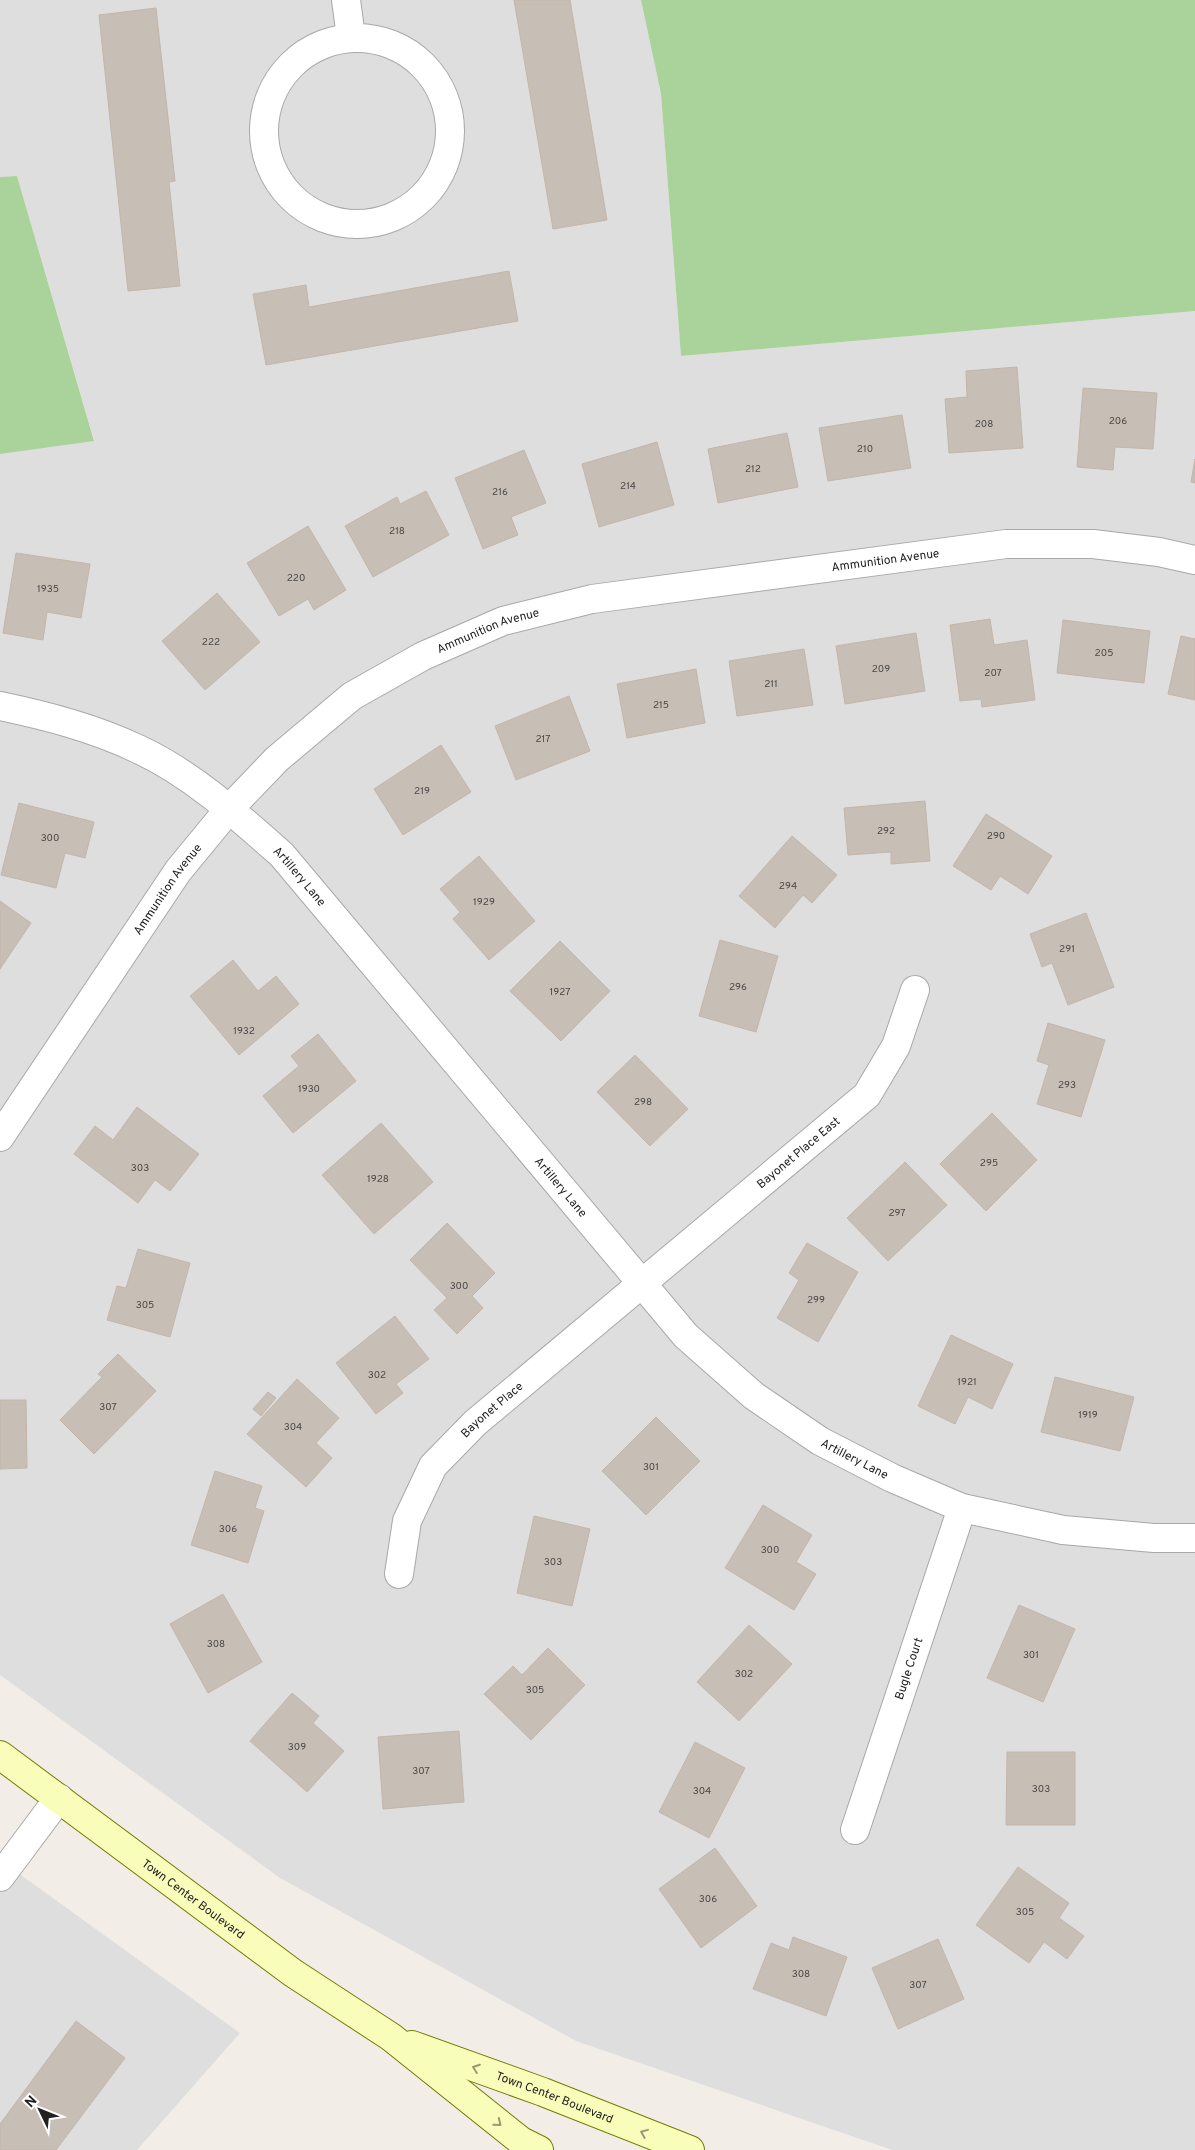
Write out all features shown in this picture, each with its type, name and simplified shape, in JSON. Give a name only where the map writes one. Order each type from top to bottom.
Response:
[{"type":"street","points":[[346,0],[351,37]]},
{"type":"street","points":[[351,37],[396,44],[424,63],[437,81],[450,111],[451,136],[436,181],[414,206],[396,216],[364,225],[334,222],[305,209],[290,198],[267,159],[263,127],[270,94],[288,67],[308,50],[351,37]]},
{"type":"street","name":"Ammunition Avenue","points":[[0,1137],[178,871],[229,809],[277,759],[352,696],[422,656],[503,621],[592,599],[1006,544],[1093,544],[1159,552],[1195,560]]},
{"type":"street","name":"Artillery Lane","points":[[0,706],[64,720],[138,749],[179,772],[229,809],[282,855],[686,1336],[762,1401],[820,1441],[892,1478],[962,1508],[1063,1530],[1154,1538],[1195,1538]]},
{"type":"street","name":"Bayonet Place East","points":[[642,1284],[868,1096],[896,1046],[916,990]]},
{"type":"street","name":"Bayonet Place","points":[[399,1574],[407,1521],[433,1466],[476,1423],[642,1284]]},
{"type":"street","name":"Bugle Court","points":[[855,1830],[962,1508]]},
{"type":"street","name":"Town Center Boulevard","points":[[0,1755],[286,1967],[391,2037],[521,2141],[539,2150]]},
{"type":"street","points":[[0,1877],[58,1798]]},
{"type":"street","name":"Town Center Boulevard","points":[[391,2037],[543,2092],[690,2150]]},
{"type":"shaded area","points":[[0,0],[641,0],[661,94],[681,356],[1195,311],[1195,2150],[892,2150],[576,2041],[280,1878],[0,1675],[0,454],[94,440],[17,176],[0,177]]},
{"type":"shaded area","points":[[0,1860],[240,2033],[137,2150],[0,2150]]},
{"type":"green space","points":[[641,0],[1195,0],[1195,311],[681,356],[661,94]]},
{"type":"green space","points":[[17,176],[94,441],[0,454],[0,177]]},
{"type":"building","points":[[514,0],[570,0],[607,220],[553,229]]},
{"type":"building","points":[[156,8],[175,181],[169,182],[180,286],[128,291],[99,15]]},
{"type":"building","points":[[509,271],[518,321],[266,365],[253,294],[306,285],[309,307]]},
{"type":"building","points":[[1017,367],[1023,448],[949,453],[945,399],[967,397],[966,371]]},
{"type":"building","points":[[1083,388],[1157,393],[1153,449],[1115,447],[1113,470],[1077,467]]},
{"type":"building","points":[[902,415],[911,468],[828,481],[819,428]]},
{"type":"building","points":[[787,433],[798,487],[718,503],[708,449]]},
{"type":"building","points":[[657,442],[674,505],[599,527],[582,464]]},
{"type":"building","points":[[524,450],[546,503],[511,517],[518,535],[483,549],[455,478]]},
{"type":"building","points":[[1195,459],[1195,483],[1191,482]]},
{"type":"building","points":[[426,491],[449,535],[373,577],[345,526],[397,497],[400,504]]},
{"type":"building","points":[[308,526],[346,590],[314,610],[308,599],[279,616],[247,563]]},
{"type":"building","points":[[16,553],[90,564],[81,618],[47,612],[43,640],[3,633]]},
{"type":"building","points":[[217,593],[260,642],[205,690],[162,641]]},
{"type":"building","points":[[990,619],[994,645],[1027,640],[1035,700],[982,707],[981,699],[960,701],[950,625]]},
{"type":"building","points":[[1063,620],[1150,631],[1144,683],[1057,673]]},
{"type":"building","points":[[916,633],[925,691],[845,704],[836,646]]},
{"type":"building","points":[[1181,636],[1195,639],[1195,700],[1168,694]]},
{"type":"building","points":[[804,649],[813,705],[737,716],[729,661]]},
{"type":"building","points":[[696,669],[705,723],[627,738],[617,684]]},
{"type":"building","points":[[569,696],[590,751],[516,780],[495,726]]},
{"type":"building","points":[[441,745],[471,792],[403,835],[374,789]]},
{"type":"building","points":[[925,801],[930,861],[891,864],[891,852],[848,855],[844,808]]},
{"type":"building","points":[[19,803],[94,822],[85,858],[65,853],[56,888],[1,875]]},
{"type":"building","points":[[986,814],[1052,856],[1028,894],[1000,876],[991,890],[953,866]]},
{"type":"building","points":[[792,836],[837,875],[812,903],[803,895],[775,928],[739,896]]},
{"type":"building","points":[[479,856],[535,921],[489,960],[453,919],[460,912],[440,889]]},
{"type":"building","points":[[0,901],[31,923],[0,969]]},
{"type":"building","points":[[1086,913],[1114,987],[1068,1005],[1052,963],[1042,967],[1030,934]]},
{"type":"building","points":[[720,940],[778,956],[756,1032],[699,1016]]},
{"type":"building","points":[[560,941],[610,991],[561,1041],[510,991]]},
{"type":"building","points":[[233,960],[258,991],[276,976],[299,1004],[239,1055],[190,996]]},
{"type":"building","points":[[1048,1023],[1105,1040],[1081,1117],[1037,1104],[1049,1065],[1037,1061]]},
{"type":"building","points":[[318,1034],[356,1081],[293,1133],[263,1096],[299,1066],[291,1056]]},
{"type":"building","points":[[635,1055],[688,1109],[650,1146],[597,1092]]},
{"type":"building","points":[[137,1107],[199,1154],[170,1191],[155,1180],[138,1203],[74,1154],[95,1126],[113,1140]]},
{"type":"building","points":[[992,1113],[1037,1160],[986,1211],[940,1164]]},
{"type":"building","points":[[381,1123],[433,1182],[374,1234],[322,1175]]},
{"type":"building","points":[[905,1162],[947,1205],[888,1261],[847,1218]]},
{"type":"building","points":[[447,1223],[495,1273],[472,1296],[483,1308],[457,1334],[434,1310],[447,1298],[410,1260]]},
{"type":"building","points":[[807,1243],[858,1272],[818,1342],[777,1318],[799,1280],[789,1273]]},
{"type":"building","points":[[138,1249],[190,1263],[170,1337],[107,1320],[117,1286],[126,1288]]},
{"type":"building","points":[[395,1316],[429,1359],[396,1384],[403,1393],[376,1414],[336,1363]]},
{"type":"building","points":[[951,1335],[1013,1364],[992,1409],[968,1397],[955,1424],[918,1406]]},
{"type":"building","points":[[118,1354],[156,1391],[94,1454],[60,1420],[102,1377],[98,1374]]},
{"type":"building","points":[[1055,1377],[1134,1397],[1120,1451],[1041,1432]]},
{"type":"building","points":[[297,1379],[339,1418],[316,1443],[332,1458],[306,1487],[247,1434]]},
{"type":"building","points":[[268,1392],[276,1398],[261,1416],[253,1409]]},
{"type":"building","points":[[0,1400],[26,1400],[27,1468],[0,1469]]},
{"type":"building","points":[[656,1417],[700,1461],[646,1515],[602,1471]]},
{"type":"building","points":[[215,1471],[262,1486],[255,1508],[264,1511],[248,1563],[191,1545]]},
{"type":"building","points":[[763,1505],[812,1535],[796,1562],[816,1574],[794,1610],[725,1568]]},
{"type":"building","points":[[534,1516],[590,1529],[572,1606],[517,1593]]},
{"type":"building","points":[[223,1594],[262,1662],[208,1693],[170,1624]]},
{"type":"building","points":[[1019,1605],[1075,1629],[1043,1702],[987,1678]]},
{"type":"building","points":[[749,1625],[792,1664],[739,1721],[697,1682]]},
{"type":"building","points":[[548,1648],[585,1685],[531,1740],[484,1694],[513,1666],[522,1675]]},
{"type":"building","points":[[292,1693],[319,1716],[313,1723],[344,1751],[307,1792],[250,1741]]},
{"type":"building","points":[[459,1731],[464,1802],[383,1809],[378,1737]]},
{"type":"building","points":[[695,1742],[745,1768],[709,1838],[659,1812]]},
{"type":"building","points":[[1007,1752],[1075,1752],[1075,1825],[1006,1825]]},
{"type":"building","points":[[715,1848],[757,1906],[701,1948],[659,1889]]},
{"type":"building","points":[[1018,1867],[1069,1903],[1059,1918],[1084,1936],[1067,1959],[1044,1942],[1029,1963],[976,1925]]},
{"type":"building","points":[[793,1937],[847,1957],[826,2016],[753,1989],[771,1943],[789,1950]]},
{"type":"building","points":[[938,1939],[964,1999],[898,2029],[872,1968]]},
{"type":"building","points":[[76,2021],[125,2058],[56,2150],[0,2150],[0,2124]]}]
